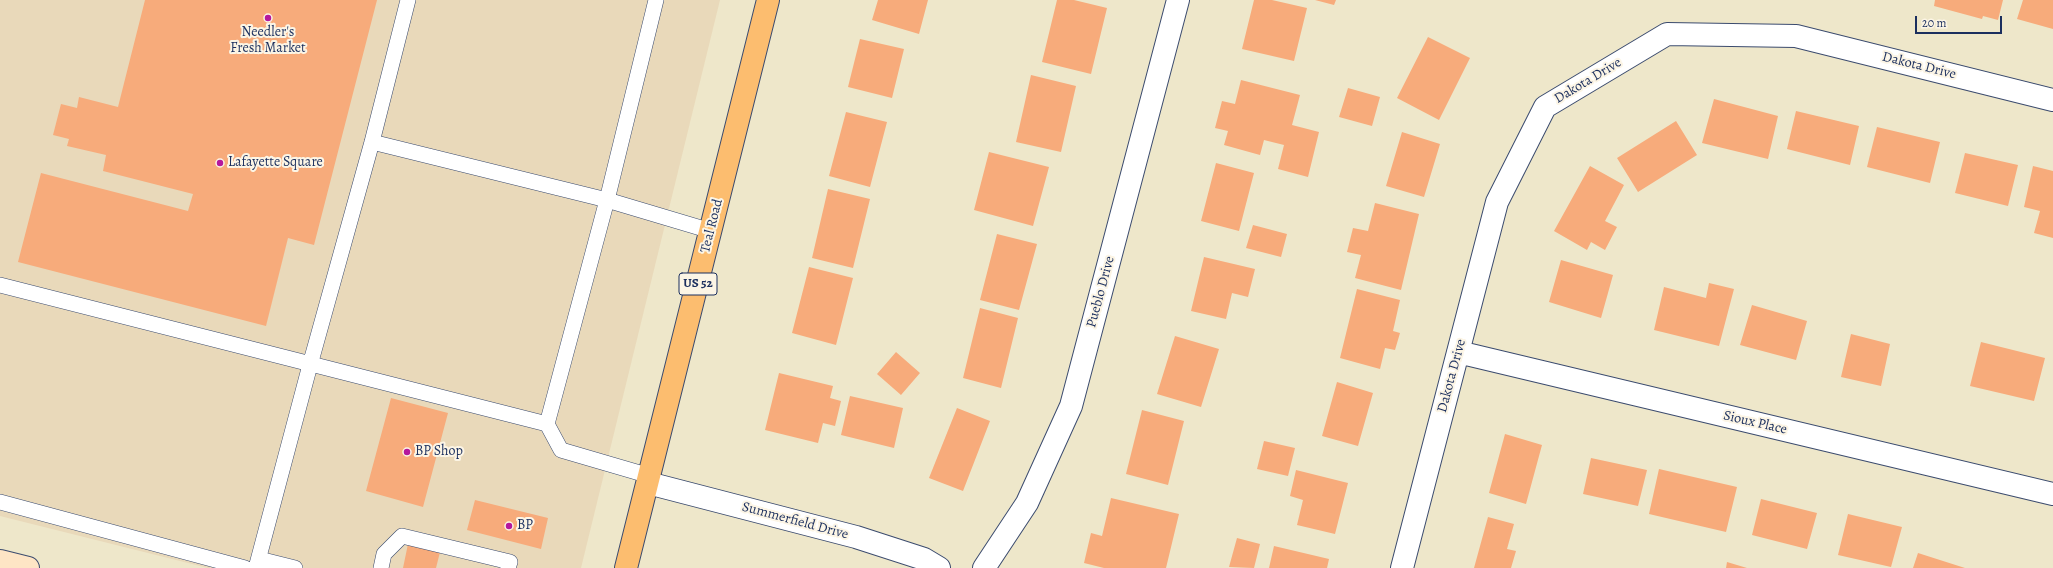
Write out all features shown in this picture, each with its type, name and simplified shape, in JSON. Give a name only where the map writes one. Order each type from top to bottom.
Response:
[{"type":"main road","name":"Teal Road","points":[[626,568],[768,0]]},
{"type":"street","name":"Pueblo Drive","points":[[984,568],[1027,503],[1071,406],[1178,0]]},
{"type":"street","name":"Dakota Drive","points":[[1402,568],[1497,202],[1545,107],[1667,34],[1796,36],[2053,100]]},
{"type":"street","name":"Sioux Place","points":[[1458,352],[2053,494]]},
{"type":"street","name":"Summerfield Drive","points":[[649,479],[856,537],[924,560],[939,568]]},
{"type":"street","points":[[0,561],[28,568]]},
{"type":"lane","points":[[295,568],[257,564],[372,142],[408,0]]},
{"type":"lane","points":[[649,479],[560,450],[547,424],[607,200],[656,0]]},
{"type":"lane","points":[[372,142],[607,200],[711,231]]},
{"type":"lane","points":[[0,285],[547,424]]},
{"type":"lane","points":[[0,502],[245,568]]},
{"type":"lane","points":[[381,568],[384,554],[402,536],[510,562],[508,568]]},
{"type":"shaded area","points":[[0,0],[720,0],[581,568],[208,568],[0,516]]},
{"type":"building","name":"Lafayette Square","points":[[145,0],[377,0],[314,245],[288,238],[266,326],[18,262],[41,173],[188,211],[193,194],[103,171],[106,155],[67,146],[69,139],[53,135],[61,104],[77,108],[79,97],[118,107]]},
{"type":"building","points":[[878,0],[928,0],[919,34],[872,20]]},
{"type":"building","points":[[1057,0],[1074,0],[1107,8],[1091,74],[1042,62]]},
{"type":"building","points":[[1254,0],[1272,0],[1307,8],[1294,61],[1242,49]]},
{"type":"building","points":[[1315,0],[1336,0],[1334,5]]},
{"type":"building","points":[[1935,0],[2003,0],[1998,20],[1983,16],[1982,19],[1934,6]]},
{"type":"building","points":[[2023,0],[2053,0],[2053,29],[2017,19]]},
{"type":"building","points":[[1428,37],[1470,58],[1439,120],[1397,98]]},
{"type":"building","points":[[860,39],[904,49],[892,98],[848,87]]},
{"type":"building","points":[[1031,75],[1076,86],[1061,152],[1016,142]]},
{"type":"building","points":[[1241,80],[1300,95],[1292,125],[1319,132],[1308,177],[1278,169],[1284,145],[1264,140],[1260,155],[1224,145],[1228,131],[1215,128],[1222,101],[1235,104]]},
{"type":"building","points":[[1348,88],[1380,97],[1372,126],[1339,117]]},
{"type":"building","points":[[1714,99],[1778,116],[1768,159],[1702,143]]},
{"type":"building","points":[[1796,111],[1859,126],[1850,165],[1787,149]]},
{"type":"building","points":[[846,112],[887,122],[870,187],[829,176]]},
{"type":"building","points":[[1676,121],[1697,155],[1638,192],[1617,158]]},
{"type":"building","points":[[1877,127],[1940,142],[1930,183],[1867,167]]},
{"type":"building","points":[[1402,132],[1440,144],[1424,197],[1386,186]]},
{"type":"building","points":[[989,152],[1049,167],[1033,226],[974,210]]},
{"type":"building","points":[[1965,153],[2018,165],[2008,206],[1955,193]]},
{"type":"building","points":[[1216,163],[1254,173],[1239,231],[1201,221]]},
{"type":"building","points":[[1590,166],[1624,185],[1605,221],[1617,227],[1605,250],[1591,242],[1587,250],[1554,231]]},
{"type":"building","points":[[2033,166],[2053,171],[2053,238],[2034,233],[2040,211],[2024,207]]},
{"type":"building","points":[[828,189],[870,199],[853,268],[812,258]]},
{"type":"building","points":[[1375,203],[1419,214],[1401,290],[1355,278],[1361,255],[1347,252],[1353,228],[1368,231]]},
{"type":"building","points":[[1253,225],[1287,234],[1281,257],[1246,248]]},
{"type":"building","points":[[997,234],[1037,244],[1019,310],[980,300]]},
{"type":"building","points":[[1204,257],[1255,269],[1248,297],[1232,293],[1226,319],[1191,311]]},
{"type":"building","points":[[1561,260],[1613,275],[1601,318],[1549,302]]},
{"type":"building","points":[[809,267],[853,278],[836,345],[792,333]]},
{"type":"building","points":[[1709,283],[1734,289],[1719,346],[1654,330],[1664,287],[1706,298]]},
{"type":"building","points":[[1357,289],[1400,300],[1393,331],[1400,333],[1395,350],[1385,348],[1380,369],[1340,358]]},
{"type":"building","points":[[1752,305],[1807,321],[1796,360],[1740,345]]},
{"type":"building","points":[[980,308],[1018,318],[1001,388],[963,378]]},
{"type":"building","points":[[1851,334],[1890,344],[1881,386],[1841,377]]},
{"type":"building","points":[[1175,336],[1219,349],[1201,407],[1157,394]]},
{"type":"building","points":[[1981,342],[2045,358],[2034,401],[1970,386]]},
{"type":"building","points":[[896,352],[920,373],[901,395],[877,374]]},
{"type":"building","points":[[779,373],[833,386],[830,398],[841,401],[835,426],[823,423],[818,443],[765,430]]},
{"type":"building","points":[[1337,382],[1373,393],[1358,446],[1322,436]]},
{"type":"building","points":[[850,396],[903,408],[894,448],[841,435]]},
{"type":"building","name":"BP Shop","points":[[391,398],[448,413],[423,507],[366,491]]},
{"type":"building","points":[[957,408],[990,421],[963,491],[929,478]]},
{"type":"building","points":[[1142,410],[1184,421],[1168,485],[1126,474]]},
{"type":"building","points":[[1505,434],[1542,445],[1526,504],[1489,493]]},
{"type":"building","points":[[1264,441],[1295,448],[1288,476],[1257,469]]},
{"type":"building","points":[[1591,458],[1647,470],[1638,506],[1583,494]]},
{"type":"building","points":[[1659,469],[1737,487],[1726,532],[1649,514]]},
{"type":"building","points":[[1296,470],[1348,483],[1335,534],[1297,525],[1303,500],[1290,496]]},
{"type":"building","points":[[1111,498],[1179,514],[1166,568],[1104,568],[1084,563],[1091,533],[1102,536]]},
{"type":"building","points":[[1761,499],[1817,513],[1807,549],[1752,535]]},
{"type":"building","points":[[475,500],[548,518],[541,549],[467,530]]},
{"type":"building","points":[[1848,514],[1902,527],[1891,567],[1838,555]]},
{"type":"building","points":[[1488,517],[1514,524],[1507,549],[1516,551],[1511,568],[1474,568]]},
{"type":"building","points":[[1237,538],[1260,544],[1254,568],[1229,567]]},
{"type":"building","points":[[408,544],[440,552],[436,568],[403,568]]},
{"type":"building","points":[[1274,546],[1329,559],[1327,568],[1269,568]]},
{"type":"building","points":[[1918,553],[1965,568],[1913,568]]},
{"type":"building","points":[[1727,562],[1747,568],[1726,568]]},
{"type":"place","name":"Needler's Fresh Market","points":[[268,18]]},
{"type":"place","name":"Lafayette Square","points":[[220,163]]},
{"type":"place","name":"BP Shop","points":[[407,452]]},
{"type":"place","name":"BP","points":[[509,526]]}]
